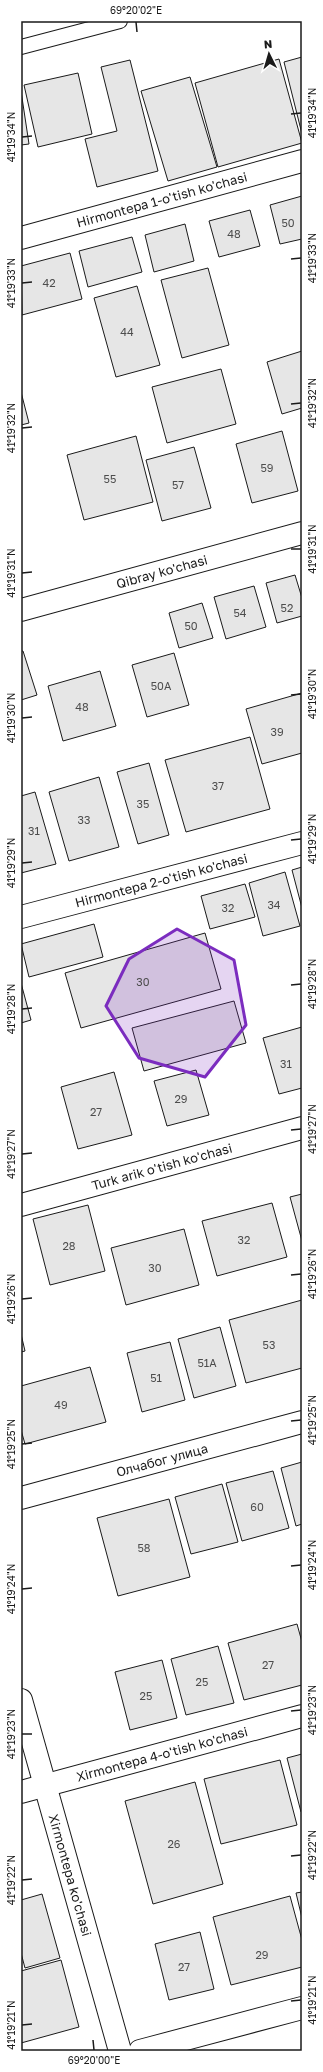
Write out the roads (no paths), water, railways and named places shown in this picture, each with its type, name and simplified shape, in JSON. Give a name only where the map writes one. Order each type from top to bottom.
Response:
[{"type":"street","name":"Hirmontepa 1-o'tish ko'chasi","points":[[21,238],[302,161]]},
{"type":"street","name":"Qibray ko'chasi","points":[[21,610],[302,533]]},
{"type":"street","name":"Hirmontepa 2-o'tish ko'chasi","points":[[21,917],[302,843]]},
{"type":"street","name":"Turk arik o'tish ko'chasi","points":[[21,1205],[302,1128]]},
{"type":"street","name":"Олчабог улица","points":[[21,1498],[302,1422]]},
{"type":"street","name":"Xirmontepa ko'chasi","points":[[21,1700],[120,2051]]},
{"type":"street","name":"Xirmontepa 4-o'tish ko'chasi","points":[[21,1792],[302,1716]]},
{"type":"street","points":[[140,2051],[302,2008]]},
{"type":"lane","points":[[21,47],[120,21]]}]
